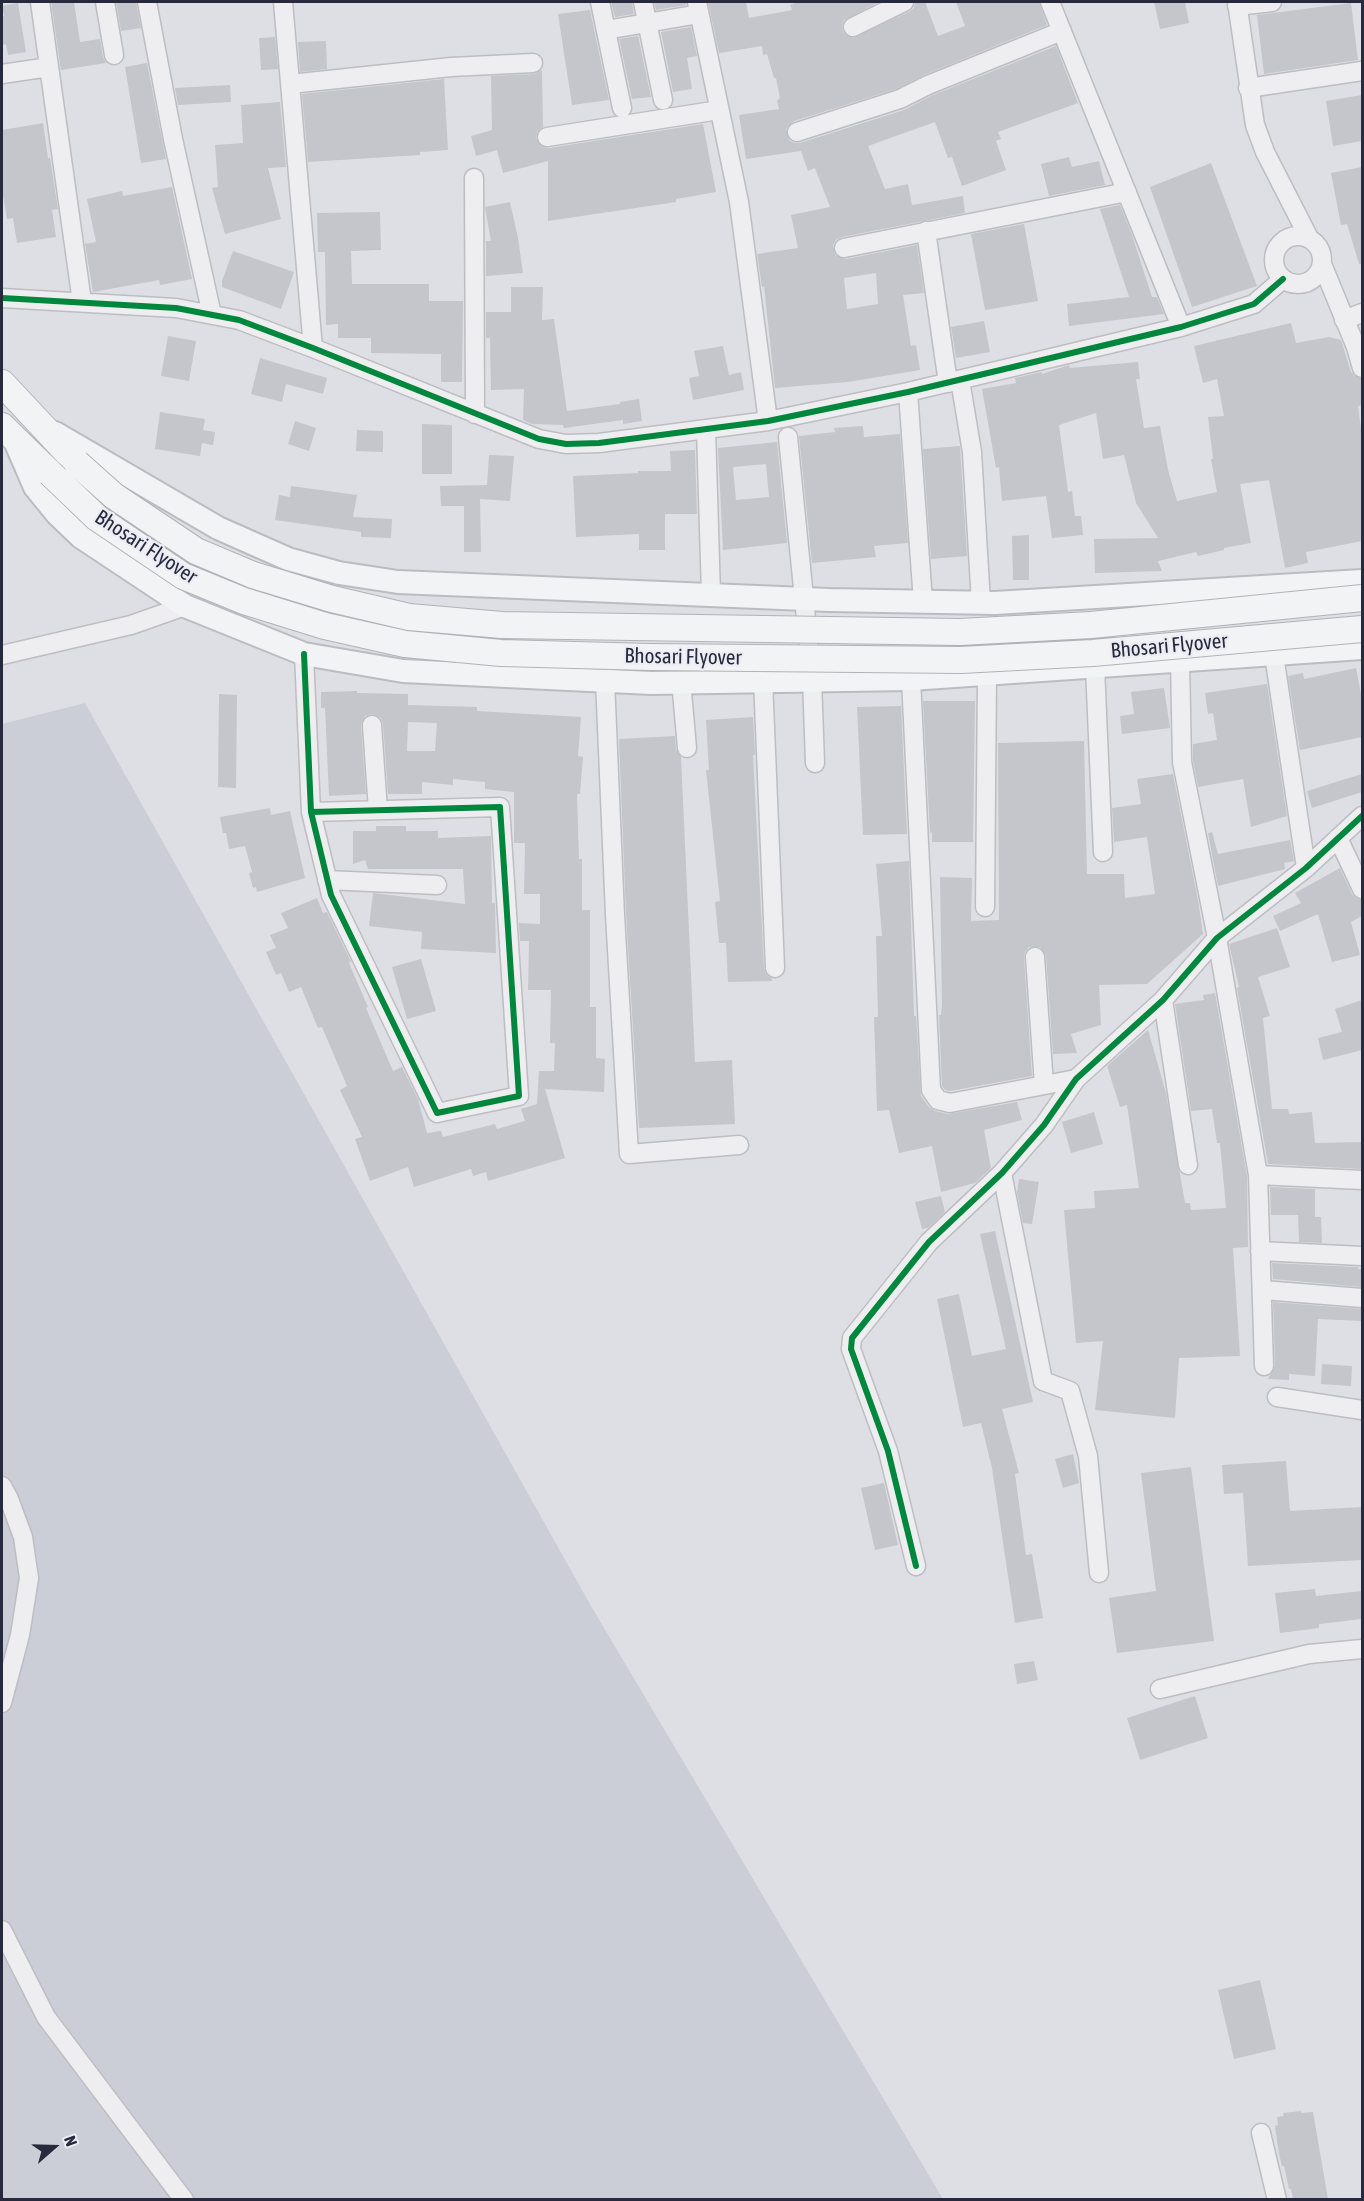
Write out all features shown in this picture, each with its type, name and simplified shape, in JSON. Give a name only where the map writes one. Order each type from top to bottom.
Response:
[{"type":"highway","name":"Bhosari Flyover","points":[[2,382],[77,463],[114,496],[196,551],[253,575],[332,599],[409,617],[502,625],[960,632],[1091,625],[1362,598]]},
{"type":"highway","name":"Bhosari Flyover","points":[[8,433],[97,518],[183,576],[244,601],[325,626],[405,644],[558,654],[961,660],[1093,653],[1362,629]]},
{"type":"main road","points":[[43,427],[218,528],[288,559],[339,573],[398,582],[981,603],[1362,581]]},
{"type":"main road","points":[[8,433],[35,487],[57,514],[81,537],[185,606],[304,654],[403,671],[651,683],[911,679],[1362,648]]},
{"type":"street","points":[[40,2],[82,302]]},
{"type":"street","points":[[105,2],[114,55]]},
{"type":"street","points":[[147,2],[173,139],[212,315]]},
{"type":"street","points":[[283,2],[313,348]]},
{"type":"street","points":[[600,2],[623,116]]},
{"type":"street","points":[[643,2],[663,100]]},
{"type":"street","points":[[853,27],[904,2]]},
{"type":"street","points":[[1050,2],[1181,327]]},
{"type":"street","points":[[1272,2],[1237,4],[1255,125],[1264,152],[1309,238],[1320,249],[1322,264],[1356,346],[1362,368]]},
{"type":"street","points":[[606,30],[648,24],[698,8],[739,202],[768,421]]},
{"type":"street","points":[[797,132],[900,99],[928,85],[1062,31]]},
{"type":"street","points":[[290,84],[451,67],[533,63]]},
{"type":"street","points":[[2,74],[49,67]]},
{"type":"street","points":[[1248,88],[1362,71]]},
{"type":"street","points":[[547,137],[623,116],[719,110]]},
{"type":"street","points":[[474,178],[475,414]]},
{"type":"street","points":[[843,248],[1127,192]]},
{"type":"street","points":[[926,231],[954,382],[972,452],[981,603]]},
{"type":"street","points":[[1309,238],[1295,235],[1282,241],[1277,247],[1273,260],[1278,273],[1283,279],[1298,284],[1306,283],[1319,272],[1322,264]]},
{"type":"street","points":[[2,298],[177,308],[239,320],[539,439],[566,444],[599,443],[768,421],[954,382],[1181,327],[1254,304],[1283,279]]},
{"type":"street","points":[[1344,320],[1362,313]]},
{"type":"street","points":[[909,392],[923,602]]},
{"type":"street","points":[[706,429],[711,595]]},
{"type":"street","points":[[788,437],[812,679],[815,763]]},
{"type":"street","points":[[2,655],[130,625],[185,606]]},
{"type":"street","points":[[304,654],[311,812],[331,895],[437,1113],[519,1095],[500,807],[311,812]]},
{"type":"street","points":[[1274,654],[1306,868]]},
{"type":"street","points":[[1180,661],[1182,762],[1217,938],[1258,1175],[1264,1366]]},
{"type":"street","points":[[1095,667],[1103,852]]},
{"type":"street","points":[[985,907],[987,675]]},
{"type":"street","points":[[911,679],[931,1090],[938,1100],[950,1103],[1076,1079]]},
{"type":"street","points":[[605,680],[615,915],[629,1154],[739,1145]]},
{"type":"street","points":[[764,680],[775,968]]},
{"type":"street","points":[[681,681],[687,748]]},
{"type":"street","points":[[372,725],[378,810]]},
{"type":"street","points":[[916,1566],[888,1451],[851,1349],[852,1338],[929,1242],[1002,1173],[1044,1125],[1076,1079],[1163,1000],[1217,938],[1306,868],[1362,816]]},
{"type":"street","points":[[1338,838],[1362,889]]},
{"type":"street","points":[[327,880],[437,885]]},
{"type":"street","points":[[1035,957],[1044,1085]]},
{"type":"street","points":[[1163,1000],[1188,1165]]},
{"type":"street","points":[[1002,1173],[1043,1381],[1070,1391],[1088,1456],[1099,1573]]},
{"type":"street","points":[[1258,1175],[1362,1180]]},
{"type":"street","points":[[1260,1251],[1362,1256]]},
{"type":"street","points":[[1263,1290],[1362,1298]]},
{"type":"street","points":[[1277,1397],[1362,1410]]},
{"type":"street","points":[[2,1486],[23,1537],[29,1578],[20,1635],[2,1703]]},
{"type":"street","points":[[1160,1689],[1309,1653],[1362,1648]]},
{"type":"street","points":[[2,1930],[46,2017],[184,2199]]},
{"type":"street","points":[[1262,2133],[1277,2199]]},
{"type":"shaded area","points":[[85,703],[591,1606],[943,2199],[2,2199],[2,724]]},
{"type":"building","points":[[51,2],[74,2],[80,42],[100,39],[106,63],[61,70]]},
{"type":"building","points":[[116,2],[136,2],[141,28],[121,31]]},
{"type":"building","points":[[611,2],[632,2],[634,14],[615,17]]},
{"type":"building","points":[[654,2],[686,2],[686,5],[656,10]]},
{"type":"building","points":[[708,2],[746,2],[749,18],[792,10],[790,5],[797,2],[879,2],[844,20],[843,32],[853,38],[909,12],[914,8],[915,2],[925,2],[938,36],[965,26],[956,2],[1039,2],[1047,25],[924,75],[896,89],[794,121],[786,129],[789,140],[800,143],[904,110],[933,95],[1056,46],[1078,103],[998,132],[1001,139],[996,141],[1006,170],[962,186],[952,157],[948,158],[935,122],[868,146],[885,189],[908,184],[912,205],[963,196],[965,213],[842,237],[833,245],[835,255],[846,259],[917,245],[924,293],[903,295],[911,346],[916,345],[920,370],[848,382],[775,388],[764,286],[762,287],[757,254],[798,248],[791,215],[830,207],[815,168],[808,171],[801,151],[746,159],[739,115],[779,109],[777,101],[780,98],[776,78],[774,78],[767,54],[763,55],[762,46],[719,53]],"holes":[[[876,273],[878,304],[847,309],[844,278]]]},
{"type":"building","points":[[1154,2],[1185,2],[1189,23],[1160,29]]},
{"type":"building","points":[[18,3],[26,52],[8,55],[6,44],[2,45],[2,17],[4,16],[2,6]]},
{"type":"building","points":[[1351,3],[1358,60],[1264,74],[1257,15]]},
{"type":"building","points":[[590,10],[609,100],[572,105],[558,14]]},
{"type":"building","points":[[691,27],[697,56],[687,58],[692,89],[673,92],[661,32]]},
{"type":"building","points":[[638,36],[651,97],[632,99],[619,39]]},
{"type":"building","points":[[275,37],[278,69],[261,70],[259,38]]},
{"type":"building","points":[[326,41],[327,69],[300,72],[298,42]]},
{"type":"building","points":[[147,63],[166,159],[141,163],[125,67]]},
{"type":"building","points":[[542,70],[543,127],[537,132],[536,138],[542,147],[549,148],[703,124],[716,192],[676,199],[676,202],[548,221],[548,161],[503,173],[497,150],[476,156],[471,136],[492,130],[491,76],[534,74]]},
{"type":"building","points":[[444,79],[448,150],[420,152],[420,155],[308,162],[302,94]]},
{"type":"building","points":[[230,85],[231,102],[178,105],[175,88]]},
{"type":"building","points":[[1362,95],[1362,141],[1333,146],[1326,101]]},
{"type":"building","points":[[280,102],[286,167],[268,168],[281,219],[225,234],[212,188],[218,187],[215,145],[243,143],[241,105]]},
{"type":"building","points":[[43,123],[58,209],[52,210],[56,237],[17,243],[13,218],[7,219],[2,190],[2,130]]},
{"type":"building","points":[[1069,157],[1072,167],[1099,161],[1105,185],[1049,196],[1041,164]]},
{"type":"building","points":[[1211,163],[1257,286],[1192,307],[1150,187]]},
{"type":"building","points":[[1362,167],[1362,264],[1359,264],[1347,224],[1341,225],[1331,173]]},
{"type":"building","points":[[172,187],[192,279],[160,285],[159,280],[93,292],[85,244],[96,242],[87,199],[122,191],[123,196]]},
{"type":"building","points":[[510,202],[523,273],[486,276],[486,241],[491,241],[485,207]]},
{"type":"building","points":[[1120,205],[1152,297],[1157,297],[1164,314],[1069,326],[1067,304],[1129,297],[1100,209]]},
{"type":"building","points":[[380,212],[381,250],[351,251],[352,284],[429,284],[429,301],[463,301],[462,382],[441,382],[441,354],[371,353],[371,338],[338,338],[338,324],[326,325],[325,252],[318,252],[317,213]]},
{"type":"building","points":[[1024,224],[1038,301],[985,310],[971,234]]},
{"type":"building","points":[[233,251],[294,272],[281,309],[222,287]]},
{"type":"building","points":[[511,287],[543,287],[542,320],[554,319],[567,411],[620,404],[620,402],[639,399],[642,421],[623,424],[623,420],[564,428],[563,425],[532,424],[523,420],[524,389],[491,390],[490,338],[486,338],[486,312],[511,312]]},
{"type":"building","points":[[984,321],[990,352],[956,358],[951,327]]},
{"type":"building","points":[[1291,323],[1296,343],[1329,337],[1341,340],[1351,372],[1362,379],[1362,405],[1358,406],[1362,436],[1362,541],[1306,552],[1308,563],[1285,568],[1269,480],[1240,484],[1251,543],[1198,556],[1196,552],[1158,561],[1162,571],[1095,573],[1094,539],[1158,538],[1136,503],[1124,455],[1103,459],[1096,413],[1059,425],[1068,492],[1072,491],[1075,516],[1081,516],[1083,535],[1052,538],[1046,496],[1002,501],[999,467],[996,468],[982,389],[1016,383],[1015,378],[1042,372],[1042,374],[1069,365],[1070,368],[1138,362],[1140,379],[1136,379],[1144,428],[1160,426],[1168,470],[1177,501],[1217,492],[1211,459],[1213,459],[1208,417],[1224,416],[1217,379],[1203,383],[1194,346]]},
{"type":"building","points":[[168,336],[196,341],[189,381],[161,376]]},
{"type":"building","points":[[723,346],[729,375],[741,372],[744,390],[693,400],[689,378],[699,376],[694,351]]},
{"type":"building","points":[[260,358],[327,378],[323,394],[286,384],[282,402],[251,394]]},
{"type":"building","points":[[160,412],[205,419],[203,430],[215,432],[213,445],[202,443],[200,456],[155,449]]},
{"type":"building","points":[[295,421],[316,428],[309,451],[288,444]]},
{"type":"building","points":[[422,424],[452,425],[452,474],[422,474]]},
{"type":"building","points":[[863,426],[864,437],[900,434],[908,543],[874,546],[876,557],[812,563],[799,436],[835,432],[834,428]]},
{"type":"building","points":[[357,430],[383,431],[383,452],[356,451]]},
{"type":"building","points":[[777,442],[787,543],[723,550],[718,448]],"holes":[[[766,464],[769,497],[736,500],[733,467]]]},
{"type":"building","points":[[960,446],[967,556],[931,559],[923,449]]},
{"type":"building","points":[[695,450],[697,514],[665,514],[665,550],[639,550],[639,534],[576,537],[573,476],[671,471],[670,451]]},
{"type":"building","points":[[489,455],[514,456],[510,501],[480,499],[481,552],[464,552],[464,506],[441,506],[440,486],[487,485]]},
{"type":"building","points":[[291,486],[357,495],[353,517],[392,519],[391,538],[361,537],[361,532],[275,520],[279,495],[290,497]]},
{"type":"building","points":[[1029,535],[1029,580],[1013,580],[1012,536]]},
{"type":"building","points":[[1356,668],[1362,699],[1362,737],[1300,750],[1288,676],[1303,673],[1304,679]]},
{"type":"building","points":[[1267,684],[1287,816],[1251,827],[1243,779],[1198,787],[1193,761],[1193,744],[1217,740],[1213,713],[1208,714],[1205,693]]},
{"type":"building","points":[[1164,688],[1170,728],[1122,734],[1120,716],[1134,714],[1131,692]]},
{"type":"building","points":[[357,691],[357,693],[408,694],[408,705],[477,707],[477,711],[581,717],[578,756],[583,757],[580,794],[577,794],[579,859],[582,859],[582,910],[590,910],[590,1007],[596,1007],[596,1058],[605,1059],[604,1092],[545,1089],[565,1158],[488,1181],[486,1172],[473,1176],[471,1169],[414,1187],[408,1167],[370,1181],[355,1139],[362,1137],[340,1090],[347,1086],[322,1027],[318,1028],[301,987],[289,992],[281,973],[276,975],[266,952],[276,948],[270,935],[288,928],[281,913],[317,898],[323,913],[327,912],[351,962],[349,963],[368,1007],[366,1008],[393,1071],[402,1067],[418,1099],[427,1133],[441,1131],[443,1137],[495,1124],[497,1129],[525,1121],[521,1109],[537,1104],[539,1071],[554,1071],[555,1043],[550,1043],[551,990],[528,990],[529,941],[520,941],[519,923],[540,924],[540,894],[524,894],[525,843],[514,843],[514,792],[485,789],[485,782],[453,779],[453,785],[422,782],[422,794],[388,794],[383,724],[381,718],[372,714],[365,716],[361,725],[366,794],[329,796],[325,708],[321,708],[321,692]],"holes":[[[408,722],[437,723],[435,751],[407,751]]]},
{"type":"building","points":[[219,694],[237,695],[236,788],[218,787]]},
{"type":"building","points":[[923,701],[975,701],[973,842],[932,842]]},
{"type":"building","points":[[901,706],[907,834],[863,835],[857,707]]},
{"type":"building","points":[[753,717],[764,968],[772,981],[728,982],[726,943],[719,943],[715,902],[720,901],[706,770],[709,770],[706,720]]},
{"type":"building","points":[[675,736],[676,750],[681,757],[695,1062],[732,1060],[735,1124],[639,1128],[626,914],[619,739]]},
{"type":"building","points":[[1084,741],[1087,874],[1124,874],[1125,898],[1155,894],[1147,837],[1114,842],[1112,808],[1141,804],[1137,779],[1173,774],[1203,934],[1147,984],[1099,985],[1101,1025],[1071,1034],[1077,1053],[1053,1054],[1046,956],[1040,947],[1029,947],[1024,958],[1032,1076],[945,1090],[942,1086],[939,1015],[941,1015],[942,1004],[940,877],[972,878],[971,921],[999,920],[998,743]]},
{"type":"building","points":[[1362,774],[1362,792],[1312,808],[1307,791]]},
{"type":"building","points":[[270,808],[271,815],[290,811],[305,878],[257,892],[256,887],[253,888],[249,873],[252,872],[245,846],[229,849],[220,817]]},
{"type":"building","points":[[376,826],[406,826],[406,831],[438,831],[438,838],[491,836],[492,903],[495,903],[496,953],[421,949],[422,932],[369,926],[373,893],[465,904],[463,869],[368,869],[365,860],[353,864],[353,831],[376,831]]},
{"type":"building","points":[[1212,832],[1218,854],[1290,840],[1294,861],[1284,863],[1285,869],[1218,886],[1208,833]]},
{"type":"building","points":[[909,861],[914,1016],[916,1016],[921,1096],[935,1111],[948,1114],[1017,1102],[1022,1120],[984,1130],[991,1168],[975,1183],[941,1192],[932,1146],[899,1153],[889,1110],[877,1111],[874,1017],[878,1017],[876,936],[882,936],[876,864]]},
{"type":"building","points":[[1340,868],[1352,894],[1362,900],[1362,916],[1351,922],[1360,955],[1332,962],[1318,914],[1280,931],[1273,916],[1301,903],[1295,893]]},
{"type":"building","points":[[1277,928],[1290,967],[1258,977],[1270,1016],[1263,1018],[1272,1109],[1288,1109],[1289,1114],[1312,1112],[1315,1143],[1362,1142],[1362,1169],[1268,1164],[1237,988],[1239,987],[1229,944]]},
{"type":"building","points":[[421,959],[436,1011],[407,1019],[392,967]]},
{"type":"building","points":[[1215,993],[1247,1176],[1248,1247],[1233,1248],[1240,1356],[1179,1358],[1175,1418],[1095,1410],[1103,1341],[1076,1343],[1064,1210],[1095,1208],[1094,1191],[1139,1188],[1127,1105],[1120,1107],[1107,1066],[1148,1030],[1166,1093],[1185,1203],[1190,1203],[1191,1210],[1226,1208],[1220,1143],[1217,1143],[1212,1109],[1191,1111],[1175,1004],[1204,1000],[1203,995]]},
{"type":"building","points":[[1362,1000],[1362,1050],[1323,1060],[1318,1038],[1342,1032],[1335,1009]]},
{"type":"building","points":[[1094,1112],[1103,1144],[1071,1153],[1062,1122]]},
{"type":"building","points":[[1019,1179],[1039,1182],[1032,1224],[1023,1223],[1017,1193]]},
{"type":"building","points":[[1270,1187],[1315,1189],[1315,1217],[1321,1217],[1322,1243],[1299,1242],[1298,1215],[1271,1215]]},
{"type":"building","points":[[941,1196],[945,1212],[928,1228],[922,1229],[915,1202]]},
{"type":"building","points":[[995,1231],[1033,1402],[1002,1409],[1019,1473],[1015,1474],[1026,1555],[1032,1554],[1043,1618],[1015,1623],[992,1468],[981,1423],[963,1427],[937,1299],[959,1294],[972,1356],[1006,1349],[980,1234]]},
{"type":"building","points":[[1272,1263],[1358,1267],[1362,1269],[1362,1287],[1273,1279]]},
{"type":"building","points":[[1273,1302],[1362,1309],[1362,1321],[1318,1319],[1315,1376],[1289,1374],[1289,1380],[1268,1379],[1275,1366]]},
{"type":"building","points":[[1322,1364],[1352,1366],[1351,1386],[1321,1384]]},
{"type":"building","points":[[1073,1454],[1079,1483],[1063,1488],[1055,1459]]},
{"type":"building","points":[[1286,1461],[1290,1511],[1362,1507],[1362,1560],[1248,1566],[1243,1493],[1224,1494],[1222,1465]]},
{"type":"building","points":[[1191,1467],[1214,1641],[1117,1653],[1109,1598],[1156,1591],[1141,1473]]},
{"type":"building","points":[[884,1483],[898,1545],[875,1550],[861,1488]]},
{"type":"building","points":[[1315,1589],[1316,1596],[1362,1591],[1362,1619],[1319,1624],[1319,1628],[1280,1633],[1275,1593]]},
{"type":"building","points":[[1034,1661],[1038,1680],[1017,1684],[1014,1664]]},
{"type":"building","points":[[1195,1696],[1208,1738],[1140,1760],[1127,1718]]},
{"type":"building","points":[[1260,1980],[1276,2049],[1234,2059],[1218,1990]]},
{"type":"building","points":[[1301,2111],[1301,2113],[1313,2112],[1328,2199],[1293,2199],[1291,2189],[1289,2189],[1279,2154],[1275,2126],[1278,2125],[1277,2117],[1284,2116],[1283,2113]]},
{"type":"cycle path","points":[[2,298],[176,308],[239,320],[539,439],[566,444],[599,443],[768,421],[908,392],[1181,327],[1254,304],[1283,279]]},
{"type":"cycle path","points":[[304,654],[311,812],[331,895],[437,1113],[519,1096],[500,807],[311,812]]},
{"type":"cycle path","points":[[916,1566],[888,1451],[851,1349],[852,1338],[929,1242],[1002,1173],[1044,1125],[1076,1079],[1163,1000],[1217,938],[1306,868],[1362,816]]}]
